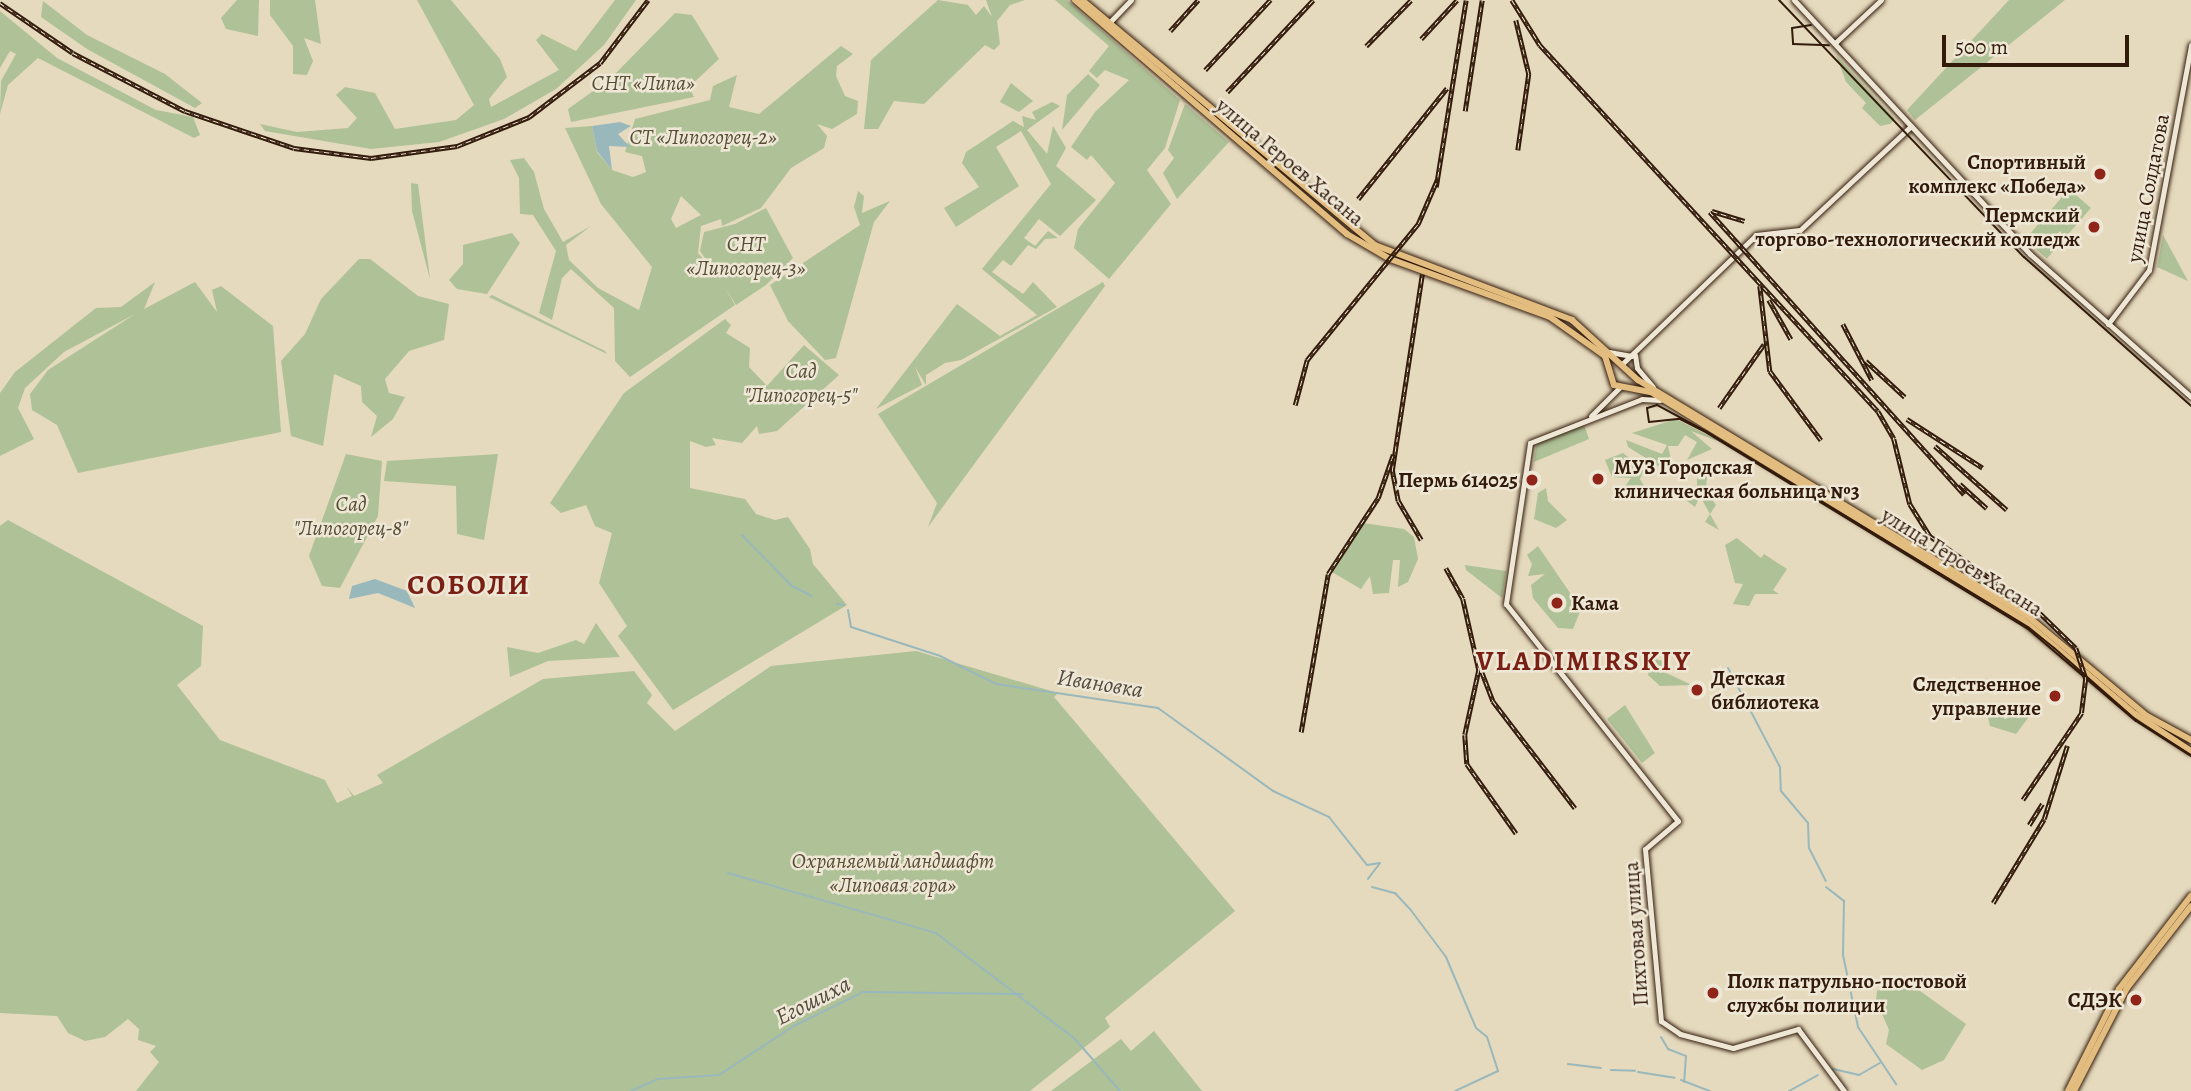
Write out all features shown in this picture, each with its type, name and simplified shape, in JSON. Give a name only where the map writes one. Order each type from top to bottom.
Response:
[{"type":"main road","name":"улица Героев Хасана","points":[[1075,0],[1387,252],[1552,314],[1609,352],[1654,388],[2025,614],[2147,716],[2191,740]]},
{"type":"main road","name":"улица Героев Хасана","points":[[1082,0],[1106,25],[1338,228],[1382,256],[1552,314],[1605,356],[1610,375],[1623,386],[1668,403],[2022,618],[2135,714],[2191,751]]},
{"type":"main road","points":[[1106,25],[1131,0]]},
{"type":"main road","points":[[1794,0],[2029,253],[2191,397]]},
{"type":"main road","points":[[1835,43],[1881,0]]},
{"type":"main road","name":"улица Солдатова","points":[[2108,324],[2149,270],[2191,45]]},
{"type":"main road","points":[[1607,395],[1610,375],[1635,355],[1756,234],[1798,232],[1911,126]]},
{"type":"main road","points":[[1321,214],[1329,213],[1328,205]]},
{"type":"main road","points":[[1338,228],[1337,220],[1346,220]]},
{"type":"main road","points":[[1609,352],[1635,355]]},
{"type":"main road","points":[[1591,416],[1607,395],[1623,386],[1632,372],[1635,355]]},
{"type":"main road","points":[[1635,355],[1637,368],[1654,388]]},
{"type":"main road","points":[[1591,416],[1650,397],[1668,403]]},
{"type":"main road","name":"Пихтовая улица","points":[[1591,416],[1530,443],[1506,604],[1678,821],[1645,849],[1658,1017],[1675,1032],[1733,1048],[1798,1029],[1844,1091]]},
{"type":"main road","points":[[2071,1090],[2119,989],[2191,896]]},
{"type":"main road","points":[[2071,1090],[2121,997],[2191,906]]},
{"type":"green space","points":[[237,0],[259,0],[258,36],[226,29],[221,18]]},
{"type":"green space","points":[[270,0],[315,0],[321,44],[304,38],[313,61],[307,75],[293,74],[293,46],[270,15]]},
{"type":"green space","points":[[417,0],[451,0],[500,59],[507,77],[489,99],[491,107],[559,70],[536,40],[542,34],[576,51],[615,0],[636,0],[604,45],[556,89],[504,119],[439,142],[371,149],[265,131],[260,124],[297,132],[348,128],[357,118],[336,95],[345,87],[375,93],[395,129],[456,120],[474,105]]},
{"type":"green space","points":[[938,0],[968,5],[976,15],[984,6],[992,17],[986,0],[1025,0],[1010,5],[997,21],[1000,44],[994,50],[985,45],[924,104],[894,101],[878,129],[864,129],[871,60]]},
{"type":"green space","points":[[1055,0],[1067,0],[1180,100],[1165,148],[1147,170],[1171,204],[1109,279],[1074,248],[1078,229],[1115,183],[1091,155],[1087,160],[1071,147],[1095,112],[1129,80],[1105,70],[1097,78],[1089,71],[1109,46]]},
{"type":"green space","points":[[2009,0],[2065,0],[1915,120],[1907,110]]},
{"type":"green space","points":[[43,1],[87,35],[165,74],[202,103],[195,108],[87,49],[41,17]]},
{"type":"green space","points":[[0,11],[57,58],[156,110],[193,117],[200,135],[194,138],[38,58],[8,85],[0,114],[1,81],[16,54],[10,51],[0,68]]},
{"type":"green space","name":"СНТ «Липа»","points":[[675,13],[692,15],[719,59],[689,87],[694,97],[571,122],[568,109],[610,79]]},
{"type":"green space","points":[[841,46],[853,54],[837,66],[836,76],[845,96],[858,101],[857,114],[832,129],[817,124],[827,136],[824,148],[791,168],[761,208],[722,226],[721,219],[701,226],[698,253],[721,281],[700,251],[704,232],[735,224],[766,208],[793,258],[766,285],[736,305],[725,288],[735,305],[630,377],[615,361],[614,308],[571,269],[562,278],[552,320],[539,313],[556,251],[533,215],[520,214],[519,178],[510,160],[524,158],[534,172],[544,209],[563,242],[591,226],[566,245],[569,260],[598,288],[639,310],[652,267],[601,204],[565,128],[592,126],[597,152],[612,170],[633,177],[646,172],[642,156],[625,152],[635,119],[710,100],[713,86],[737,75],[729,107],[759,114]],"holes":[[[681,196],[701,215],[676,228],[671,219]]]},
{"type":"green space","points":[[1836,55],[1895,119],[1890,124],[1880,126],[1862,108],[1866,103],[1846,82]]},
{"type":"green space","points":[[1088,74],[1100,85],[1062,130],[1067,95]]},
{"type":"green space","points":[[1011,83],[1033,101],[1019,112],[1000,102]]},
{"type":"green space","points":[[1052,102],[1060,106],[1027,130],[1047,154],[1053,126],[1066,148],[1056,166],[1096,200],[1060,236],[1039,219],[1024,238],[1035,246],[1048,231],[1058,238],[1045,239],[1036,249],[1028,245],[1011,266],[1003,260],[992,272],[1023,294],[1033,282],[1057,307],[961,360],[945,363],[926,375],[926,385],[915,367],[922,385],[876,409],[957,304],[1000,336],[1037,315],[982,269],[1051,184],[1021,131],[996,147],[1019,186],[956,227],[944,208],[979,187],[962,163],[966,152],[1013,121],[1024,127],[1022,116],[1036,120],[1032,112]]},
{"type":"green space","points":[[1185,104],[1229,142],[1177,199],[1163,173],[1174,158],[1168,150]]},
{"type":"green space","points":[[411,183],[418,184],[430,279],[412,211]]},
{"type":"green space","points":[[2069,189],[2091,208],[2047,259],[2025,240]]},
{"type":"green space","points":[[858,191],[864,196],[862,213],[890,201],[874,222],[836,358],[825,360],[788,321],[770,285],[860,225],[854,207]]},
{"type":"green space","points":[[512,233],[520,243],[487,294],[457,289],[449,280],[463,264],[463,245]]},
{"type":"green space","points":[[2163,235],[2188,281],[2157,267]]},
{"type":"green space","points":[[359,259],[370,259],[418,296],[449,304],[444,340],[409,351],[385,379],[389,393],[405,397],[393,419],[371,437],[377,416],[362,402],[361,386],[334,374],[323,446],[291,436],[281,361],[305,334],[321,299]]},
{"type":"green space","points":[[155,282],[144,309],[195,282],[217,312],[212,290],[221,286],[273,326],[281,432],[78,473],[57,425],[32,410],[30,394],[48,370],[135,314],[64,352],[25,388],[18,408],[34,439],[0,456],[0,393],[15,372],[96,308],[121,307]]},
{"type":"green space","points":[[1103,282],[1105,286],[928,527],[937,503],[878,414]]},
{"type":"green space","points":[[492,295],[605,351],[607,354],[489,297]]},
{"type":"green space","name":"Сад \"Липогорец-5\"","points":[[725,319],[731,325],[726,333],[750,348],[749,367],[767,386],[804,345],[839,375],[777,431],[759,434],[757,426],[742,443],[712,438],[716,445],[706,447],[690,441],[690,488],[745,499],[756,514],[775,520],[788,517],[810,549],[813,564],[847,605],[673,710],[618,636],[627,626],[599,583],[612,533],[595,526],[586,505],[561,513],[550,503],[624,393]]},
{"type":"green space","points":[[1676,419],[1723,443],[1691,431],[1712,449],[1687,460],[1697,442],[1685,435],[1678,446],[1668,446],[1672,464],[1665,470],[1628,447],[1626,440],[1662,454],[1667,445],[1632,433]]},
{"type":"green space","points":[[1583,422],[1589,439],[1534,462],[1537,441]]},
{"type":"green space","points":[[1623,453],[1644,470],[1640,479],[1648,493],[1627,496],[1623,489],[1631,478],[1612,477],[1605,460]]},
{"type":"green space","name":"Сад \"Липогорец-8\"","points":[[346,454],[382,461],[378,516],[340,588],[322,586],[309,556]]},
{"type":"green space","points":[[498,454],[484,540],[457,534],[456,486],[384,481],[387,461]]},
{"type":"green space","points":[[1707,476],[1706,490],[1716,505],[1710,514],[1700,496],[1695,507],[1687,501],[1691,493],[1685,489],[1697,490],[1697,479]]},
{"type":"green space","points":[[1546,488],[1548,501],[1567,520],[1556,528],[1534,519],[1538,493]]},
{"type":"green space","points":[[1710,514],[1719,530],[1705,522]]},
{"type":"green space","name":"Охраняемый ландшафт «Липовая гора»","points":[[8,520],[203,626],[201,666],[177,685],[220,740],[325,780],[337,803],[352,796],[346,786],[354,796],[383,783],[377,775],[543,679],[634,671],[652,695],[647,703],[675,731],[771,666],[916,651],[1058,693],[1054,697],[1235,911],[1105,1018],[1110,1027],[1030,1091],[136,1091],[159,1062],[150,1052],[156,1046],[138,1040],[139,1029],[128,1019],[105,1037],[85,1041],[68,1033],[57,1016],[0,1013],[0,526]]},
{"type":"green space","points":[[1363,523],[1404,529],[1414,537],[1418,559],[1408,582],[1398,587],[1400,560],[1393,560],[1389,593],[1373,594],[1370,576],[1361,589],[1332,572]]},
{"type":"green space","points":[[1737,538],[1761,558],[1764,554],[1787,569],[1773,590],[1779,594],[1755,594],[1749,606],[1733,604],[1743,584],[1735,583],[1725,545]]},
{"type":"green space","name":"Кама","points":[[1538,546],[1581,609],[1573,629],[1558,628],[1533,598],[1531,585],[1545,574],[1528,576],[1532,564],[1527,555]]},
{"type":"green space","points":[[1465,565],[1506,571],[1502,598],[1466,570]]},
{"type":"green space","points":[[596,623],[620,657],[548,661],[510,677],[507,647],[538,653],[576,640],[584,644]]},
{"type":"green space","points":[[1651,658],[1663,661],[1664,672],[1692,685],[1660,686],[1648,675]]},
{"type":"green space","points":[[1625,705],[1655,753],[1642,763],[1607,719]]},
{"type":"green space","points":[[1986,709],[2031,714],[2016,734],[1990,726]]},
{"type":"green space","points":[[1902,978],[1966,1024],[1944,1060],[1922,1070],[1886,1044],[1889,1030],[1876,1000],[1877,991]]},
{"type":"green space","points":[[1154,1031],[1202,1091],[1051,1091],[1121,1039],[1131,1051]]},
{"type":"water","points":[[620,122],[631,126],[618,134],[630,147],[609,146],[612,170],[597,151],[592,126]]},
{"type":"water","points":[[375,579],[407,591],[415,608],[378,593],[349,599],[352,586]]},
{"type":"waterway","name":"Ивановка","points":[[742,535],[792,586],[812,596]]},
{"type":"waterway","name":"Ивановка","points":[[837,604],[844,605]]},
{"type":"waterway","name":"Ивановка","points":[[848,610],[851,627],[940,656],[996,684],[1158,708],[1273,791],[1329,817],[1367,865],[1380,863],[1368,879]]},
{"type":"waterway","points":[[1728,668],[1780,767],[1781,791],[1808,823],[1809,848],[1826,881]]},
{"type":"waterway","points":[[728,873],[936,933],[1075,1039],[1120,1091]]},
{"type":"waterway","name":"Ивановка","points":[[1372,887],[1395,893],[1410,909],[1446,957],[1476,1028],[1487,1037],[1498,1071],[1455,1091]]},
{"type":"waterway","points":[[1826,887],[1844,901],[1843,955],[1858,1027],[1896,1084]]},
{"type":"waterway","name":"Егошиха","points":[[631,1091],[658,1079],[719,1075],[794,1026],[863,992],[1022,994]]},
{"type":"waterway","points":[[1661,1037],[1668,1049],[1686,1056],[1684,1082]]},
{"type":"waterway","name":"Егошиха","points":[[1833,1069],[1859,1075],[1880,1063]]},
{"type":"waterway","name":"Егошиха","points":[[1568,1064],[1601,1068]]},
{"type":"waterway","name":"Егошиха","points":[[1611,1070],[1635,1071]]},
{"type":"waterway","name":"Егошиха","points":[[1638,1072],[1675,1078]]},
{"type":"waterway","name":"Егошиха","points":[[1789,1091],[1818,1075]]},
{"type":"waterway","name":"Егошиха","points":[[1681,1080],[1710,1091]]},
{"type":"tram line","points":[[1779,0],[2024,257],[2191,406]]},
{"type":"tram line","points":[[1811,25],[1792,28],[1793,44],[1829,45]]},
{"type":"tram line","points":[[2191,755],[2136,720],[2028,627],[1707,432],[1657,405],[1647,408],[1649,422],[1680,419],[1707,433],[2027,628],[2136,721],[2191,756]]},
{"type":"railway","points":[[0,3],[73,53],[185,111],[294,148],[371,158],[457,146],[529,117],[600,63],[648,0]]},
{"type":"railway","points":[[1170,31],[1198,0]]},
{"type":"railway","points":[[1205,70],[1270,0]]},
{"type":"railway","points":[[1227,92],[1313,0]]},
{"type":"railway","points":[[1366,46],[1411,0]]},
{"type":"railway","points":[[1421,39],[1457,0]]},
{"type":"railway","points":[[1436,187],[1466,0]]},
{"type":"railway","points":[[1465,111],[1482,0]]},
{"type":"railway","points":[[1512,0],[1540,45],[1878,411],[1894,439],[1910,504],[1930,536],[2040,613],[2076,648],[2086,678],[2082,713],[2023,800]]},
{"type":"railway","points":[[1516,20],[1529,74],[1518,150]]},
{"type":"railway","points":[[1358,199],[1447,88]]},
{"type":"railway","points":[[1295,405],[1307,360],[1418,224],[1437,180]]},
{"type":"railway","points":[[1712,211],[1744,221]]},
{"type":"railway","points":[[1710,212],[1964,494]]},
{"type":"railway","points":[[1421,540],[1398,501],[1392,471],[1422,274]]},
{"type":"railway","points":[[1760,286],[1770,371],[1821,440]]},
{"type":"railway","points":[[1769,300],[1791,339]]},
{"type":"railway","points":[[1843,324],[1872,380]]},
{"type":"railway","points":[[1719,408],[1764,344]]},
{"type":"railway","points":[[1866,361],[1905,397]]},
{"type":"railway","points":[[1907,419],[1983,468]]},
{"type":"railway","points":[[1935,446],[2007,510]]},
{"type":"railway","points":[[1301,732],[1328,574],[1378,498],[1393,455]]},
{"type":"railway","points":[[1960,484],[1987,508]]},
{"type":"railway","points":[[1446,568],[1463,599],[1479,670],[1465,735],[1467,764],[1516,833]]},
{"type":"railway","points":[[1482,672],[1493,701],[1575,808]]},
{"type":"railway","points":[[1993,903],[2044,819],[2067,746]]},
{"type":"railway","points":[[2029,825],[2042,804]]},
{"type":"place","name":"Спортивный комплекс «Победа»","points":[[2100,174]]},
{"type":"place","name":"Пермский торгово-технологический колледж","points":[[2094,227]]},
{"type":"place","name":"МУЗ Городская клиническая больница №3","points":[[1598,479]]},
{"type":"place","name":"Пермь 614025","points":[[1532,480]]},
{"type":"place","name":"Кама","points":[[1557,603]]},
{"type":"place","name":"Детская библиотека","points":[[1697,690]]},
{"type":"place","name":"Следственное управление","points":[[2055,696]]},
{"type":"place","name":"Полк патрульно-постовой службы полиции","points":[[1713,993]]},
{"type":"place","name":"СДЭК","points":[[2136,1000]]},
{"type":"district","name":"СОБОЛИ","points":[[469,585]]},
{"type":"district","name":"VLADIMIRSKIY","points":[[1584,661]]},
{"type":"park label","name":"СТ «Липогорец-2»","points":[[703,137]]},
{"type":"park label","name":"СНТ «Липогорец-3»","points":[[746,256]]}]
